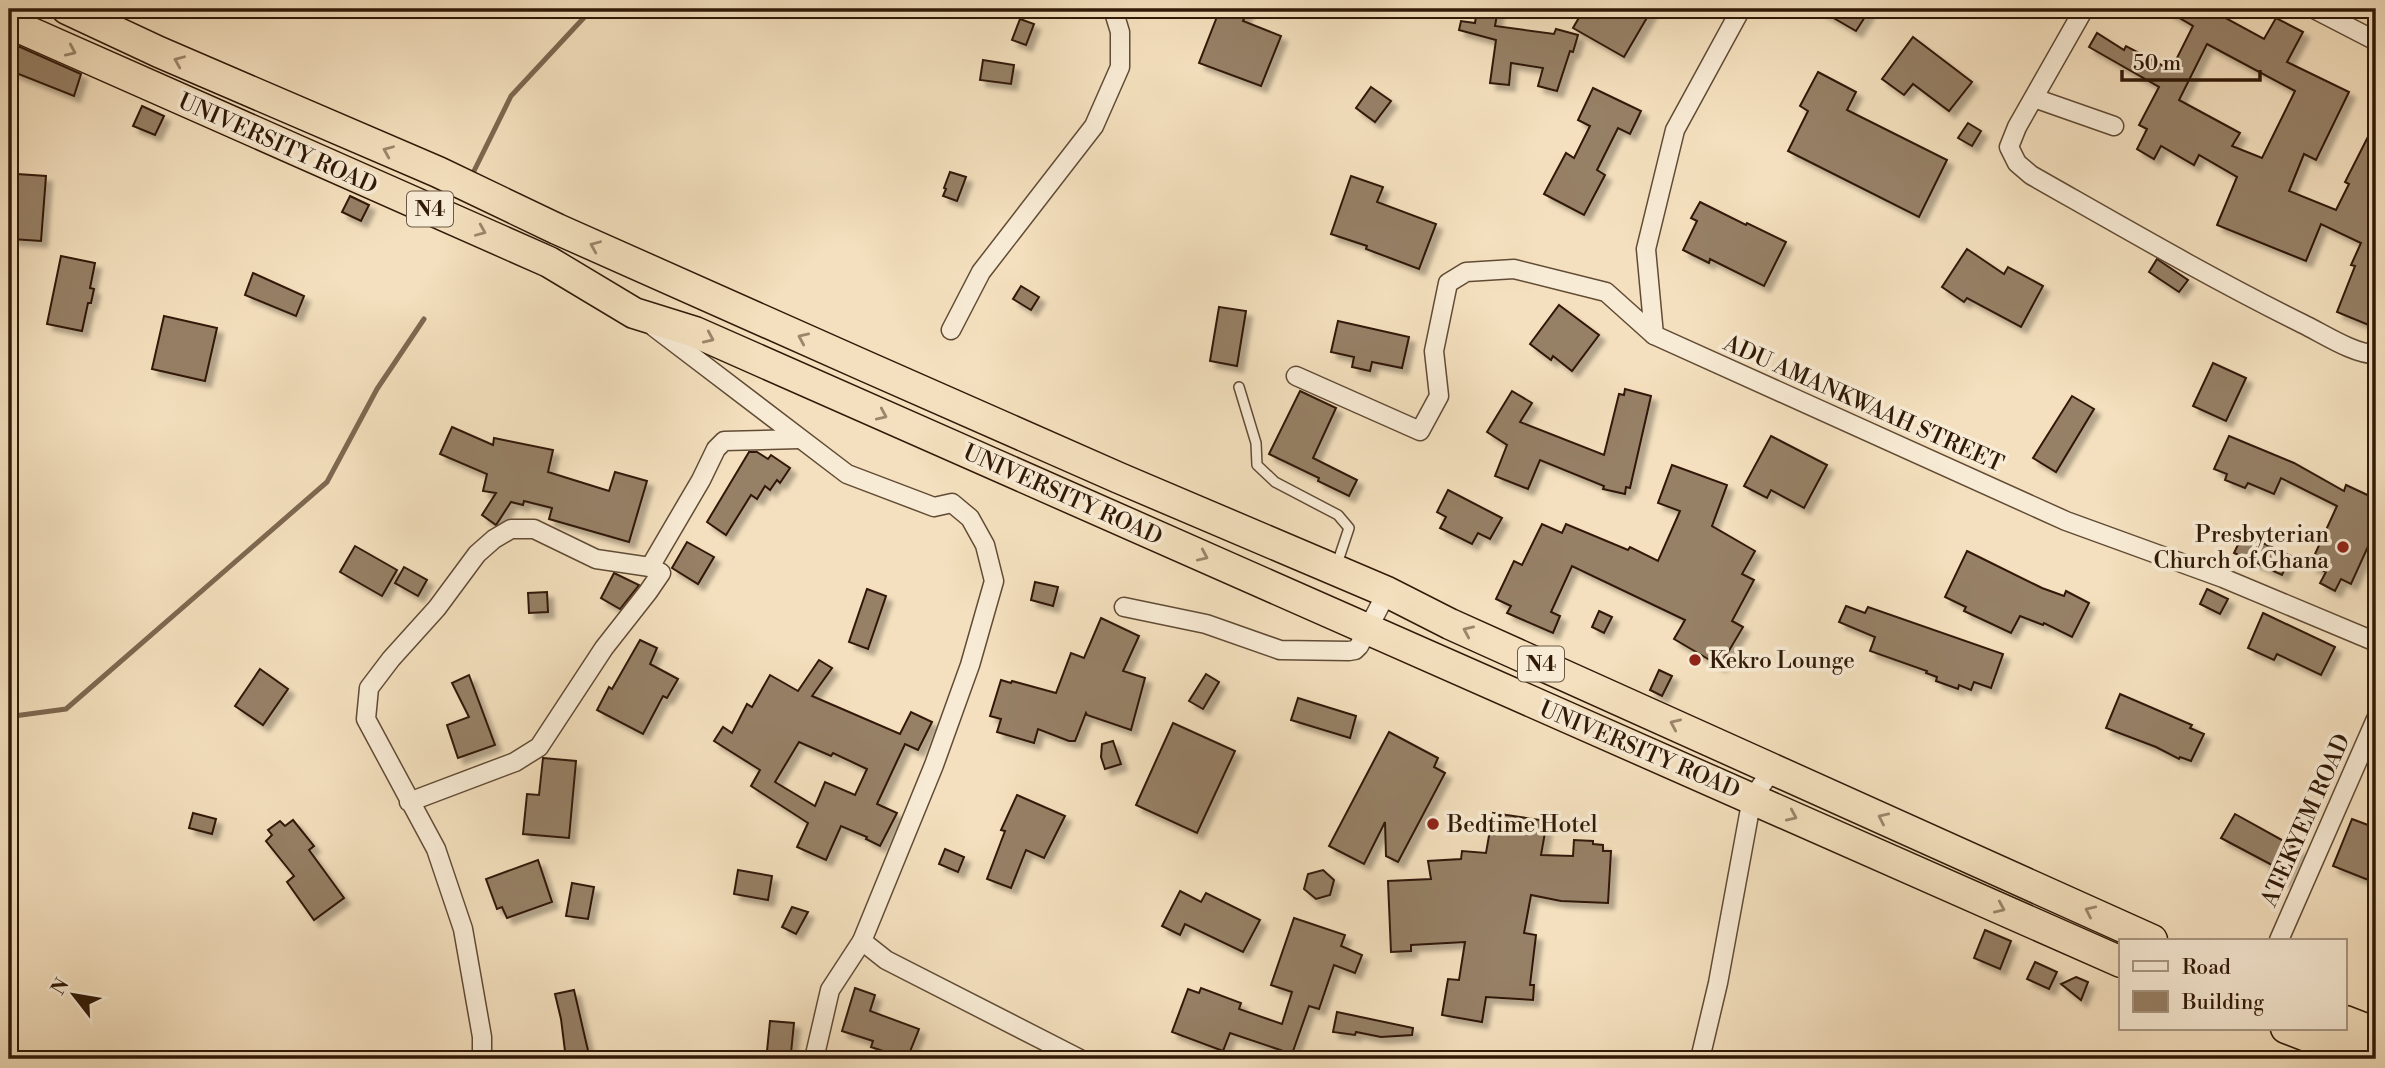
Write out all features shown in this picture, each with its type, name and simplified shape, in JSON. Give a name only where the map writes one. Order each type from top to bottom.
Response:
[{"type":"highway","name":"UNIVERSITY ROAD","points":[[67,9],[159,52],[438,172],[557,229],[865,366],[1387,592],[1450,624],[2150,939]]},
{"type":"highway","name":"UNIVERSITY ROAD","points":[[9,23],[549,262],[634,313],[695,332],[2119,961]]},
{"type":"highway","points":[[2293,1030],[2333,1042],[2366,1059]]},
{"type":"highway","points":[[2333,1042],[2376,1033]]},
{"type":"street","points":[[951,330],[981,272],[1094,126],[1120,67],[1120,32],[1113,9]]},
{"type":"street","points":[[1654,335],[1646,249],[1675,130],[1741,9]]},
{"type":"street","points":[[2084,9],[2017,127],[2009,146],[2017,163],[2031,175],[2239,292],[2348,346],[2376,354]]},
{"type":"street","points":[[2314,9],[2376,41]]},
{"type":"street","points":[[2034,98],[2115,126]]},
{"type":"street","name":"ADU AMANKWAAH STREET","points":[[1296,376],[1420,431],[1438,396],[1434,351],[1448,283],[1466,272],[1514,269],[1606,292],[1654,335],[2066,521],[2223,578],[2376,642]]},
{"type":"street","points":[[634,313],[847,474],[934,507],[951,503],[970,518],[985,545],[994,581],[970,664],[934,765],[862,941],[830,990],[814,1059]]},
{"type":"street","points":[[650,568],[716,449],[724,441],[799,439]]},
{"type":"street","points":[[409,802],[515,762],[539,747],[604,648],[661,573],[650,568],[596,559],[534,529],[511,529],[477,554],[437,608],[369,688],[366,719],[409,802],[436,849],[463,929],[482,1037],[482,1059]]},
{"type":"street","points":[[1124,607],[1206,624],[1280,650],[1355,650],[1369,629],[1387,592]]},
{"type":"street","name":"ATEKYEM ROAD","points":[[2280,939],[2376,719]]},
{"type":"street","points":[[1700,1059],[1718,983],[1752,798],[1774,768]]},
{"type":"street","points":[[862,941],[886,960],[1080,1059]]},
{"type":"lane","points":[[1239,387],[1256,443],[1257,465],[1275,482],[1338,515],[1349,528],[1335,569]]},
{"type":"building","points":[[1220,9],[1248,9],[1243,21],[1281,36],[1261,86],[1199,63]]},
{"type":"building","points":[[1477,9],[1498,9],[1495,26],[1554,34],[1556,29],[1578,35],[1557,91],[1538,86],[1543,68],[1511,63],[1509,85],[1490,83],[1496,40],[1459,30],[1461,21],[1475,23]]},
{"type":"building","points":[[1584,9],[1652,9],[1624,57],[1573,28]]},
{"type":"building","points":[[1818,9],[1870,9],[1856,31]]},
{"type":"building","points":[[2164,9],[2222,9],[2218,14],[2264,39],[2276,18],[2303,32],[2287,62],[2349,92],[2316,160],[2304,154],[2289,191],[2336,210],[2349,184],[2345,182],[2376,121],[2376,328],[2337,312],[2355,266],[2351,265],[2361,243],[2321,224],[2306,261],[2217,225],[2237,177],[2199,155],[2194,165],[2161,146],[2154,159],[2137,149],[2147,129],[2139,125],[2159,87],[2089,47],[2097,33],[2124,50],[2126,46],[2171,70],[2193,26]],"holes":[[[2207,44],[2295,91],[2262,158],[2232,146],[2240,133],[2179,100]]]},
{"type":"building","points":[[1020,19],[1034,24],[1026,45],[1012,40]]},
{"type":"building","points":[[1913,37],[1972,82],[1949,111],[1913,84],[1904,95],[1882,79]]},
{"type":"building","points":[[9,42],[81,74],[74,96],[11,71],[17,58],[9,56]]},
{"type":"building","points":[[983,60],[1014,65],[1011,84],[980,80]]},
{"type":"building","points":[[1818,72],[1856,92],[1847,110],[1947,160],[1919,217],[1788,151],[1808,111],[1800,106]]},
{"type":"building","points":[[1371,87],[1391,101],[1375,122],[1356,108]]},
{"type":"building","points":[[1593,88],[1641,111],[1630,134],[1618,128],[1597,170],[1605,175],[1584,215],[1544,194],[1566,153],[1574,158],[1590,126],[1578,120]]},
{"type":"building","points":[[142,106],[164,116],[155,135],[133,126]]},
{"type":"building","points":[[1968,123],[1981,131],[1972,146],[1958,138]]},
{"type":"building","points":[[950,172],[966,177],[957,201],[943,196]]},
{"type":"building","points":[[17,174],[46,176],[41,241],[12,239]]},
{"type":"building","points":[[1351,176],[1383,187],[1377,202],[1436,224],[1419,269],[1366,249],[1367,246],[1331,234]]},
{"type":"building","points":[[350,196],[369,205],[361,221],[342,212]]},
{"type":"building","points":[[1700,202],[1786,242],[1764,286],[1710,259],[1709,263],[1683,250],[1697,221],[1691,218]]},
{"type":"building","points":[[1967,249],[2004,274],[2008,267],[2043,286],[2021,327],[1967,298],[1964,302],[1942,287]]},
{"type":"building","points":[[61,256],[95,263],[90,288],[94,289],[82,331],[47,324]]},
{"type":"building","points":[[2157,259],[2188,280],[2179,292],[2149,272]]},
{"type":"building","points":[[253,273],[304,296],[296,316],[245,295]]},
{"type":"building","points":[[1021,286],[1039,297],[1031,310],[1013,299]]},
{"type":"building","points":[[1559,305],[1599,335],[1572,371],[1553,356],[1551,360],[1530,344]]},
{"type":"building","points":[[1219,307],[1246,311],[1237,366],[1210,361]]},
{"type":"building","points":[[164,316],[217,328],[205,381],[152,369]]},
{"type":"building","points":[[1338,321],[1409,337],[1402,368],[1372,362],[1370,371],[1352,367],[1354,357],[1331,352]]},
{"type":"building","points":[[2213,363],[2246,378],[2226,421],[2193,406]]},
{"type":"building","points":[[1625,389],[1651,396],[1630,488],[1626,487],[1625,494],[1603,489],[1604,486],[1540,460],[1528,489],[1495,476],[1507,445],[1487,432],[1512,391],[1532,403],[1520,422],[1604,455],[1619,394],[1624,395]]},
{"type":"building","points":[[1300,391],[1336,408],[1313,458],[1357,480],[1349,496],[1269,454]]},
{"type":"building","points":[[2072,396],[2094,409],[2056,472],[2033,458]]},
{"type":"building","points":[[452,427],[493,445],[494,438],[553,450],[548,472],[609,491],[615,472],[647,481],[629,542],[549,519],[552,508],[524,501],[523,505],[511,502],[496,525],[482,515],[496,493],[483,491],[487,474],[440,454]]},
{"type":"building","points":[[1771,436],[1827,465],[1804,508],[1771,490],[1767,498],[1744,486]]},
{"type":"building","points":[[2229,436],[2294,463],[2344,491],[2346,485],[2376,499],[2376,529],[2351,584],[2341,579],[2335,591],[2320,583],[2326,572],[2310,565],[2337,506],[2281,478],[2274,494],[2248,483],[2245,488],[2225,480],[2227,474],[2214,469]]},
{"type":"building","points":[[749,452],[757,452],[768,459],[771,455],[790,468],[780,483],[777,480],[770,490],[765,486],[757,499],[751,495],[726,535],[707,522]]},
{"type":"building","points":[[1672,465],[1727,485],[1712,526],[1755,551],[1742,574],[1754,580],[1732,621],[1743,627],[1720,666],[1674,639],[1685,620],[1572,566],[1551,612],[1560,616],[1553,633],[1507,613],[1511,606],[1496,599],[1514,561],[1522,565],[1542,524],[1562,533],[1566,524],[1628,550],[1630,547],[1658,561],[1680,511],[1658,503]]},
{"type":"building","points":[[1448,490],[1502,518],[1490,539],[1478,533],[1472,544],[1440,528],[1446,517],[1437,512]]},
{"type":"building","points":[[2243,534],[2291,556],[2282,575],[2234,553]]},
{"type":"building","points":[[687,542],[714,557],[698,584],[672,568]]},
{"type":"building","points":[[355,546],[397,570],[382,596],[340,572]]},
{"type":"building","points":[[1967,551],[2042,588],[2064,596],[2066,591],[2089,603],[2072,637],[2044,623],[2043,625],[2020,616],[2011,633],[1964,611],[1966,607],[1945,597]]},
{"type":"building","points":[[404,567],[427,580],[418,596],[395,583]]},
{"type":"building","points":[[614,573],[639,585],[620,609],[601,598]]},
{"type":"building","points":[[1035,582],[1058,587],[1053,606],[1031,600]]},
{"type":"building","points":[[867,589],[886,596],[868,649],[849,642]]},
{"type":"building","points":[[2207,589],[2228,599],[2220,614],[2200,604]]},
{"type":"building","points":[[547,592],[548,612],[529,613],[528,593]]},
{"type":"building","points":[[1846,606],[1865,613],[1868,607],[2003,654],[1991,688],[1974,682],[1971,690],[1959,685],[1958,689],[1936,681],[1937,677],[1926,673],[1927,671],[1870,651],[1875,637],[1839,622]]},
{"type":"building","points":[[1599,611],[1612,617],[1604,633],[1592,627]]},
{"type":"building","points":[[2263,613],[2335,647],[2321,675],[2277,654],[2274,660],[2248,648]]},
{"type":"building","points":[[1101,618],[1139,636],[1123,671],[1145,678],[1131,730],[1086,713],[1075,741],[1038,729],[1034,743],[997,732],[1001,719],[990,716],[1001,680],[1056,693],[1071,653],[1084,658]]},
{"type":"building","points":[[640,640],[657,648],[650,664],[678,679],[667,698],[663,696],[643,734],[597,710]]},
{"type":"building","points":[[819,660],[832,668],[812,696],[900,734],[911,712],[932,722],[918,750],[905,744],[877,804],[897,813],[880,846],[841,826],[826,860],[797,847],[808,823],[751,786],[760,770],[714,741],[723,727],[732,733],[747,704],[752,707],[770,675],[798,691]],"holes":[[[799,742],[831,756],[833,753],[867,769],[855,795],[825,782],[815,806],[775,782]]]},
{"type":"building","points":[[260,669],[288,689],[263,725],[235,706]]},
{"type":"building","points":[[1659,670],[1672,676],[1662,696],[1650,690]]},
{"type":"building","points":[[1206,674],[1219,682],[1203,709],[1189,701]]},
{"type":"building","points":[[469,675],[495,745],[458,758],[447,725],[469,717],[452,683]]},
{"type":"building","points":[[2120,694],[2192,725],[2190,728],[2204,734],[2191,761],[2180,757],[2179,759],[2106,728]]},
{"type":"building","points":[[1298,698],[1356,716],[1350,738],[1291,720]]},
{"type":"building","points":[[1173,723],[1235,751],[1197,833],[1136,805]]},
{"type":"building","points":[[1389,732],[1438,758],[1434,767],[1445,773],[1398,862],[1386,856],[1385,822],[1364,864],[1329,846]]},
{"type":"building","points":[[1113,741],[1121,764],[1105,769],[1101,757],[1102,744]]},
{"type":"building","points":[[543,758],[576,761],[569,838],[523,834],[527,794],[539,795]]},
{"type":"building","points":[[1017,795],[1065,816],[1044,858],[1026,850],[1011,888],[987,879],[1005,831],[1001,830]]},
{"type":"building","points":[[193,813],[216,819],[212,834],[189,828]]},
{"type":"building","points":[[1493,813],[1547,821],[1541,855],[1573,856],[1574,840],[1593,841],[1593,844],[1603,845],[1603,851],[1611,851],[1608,903],[1561,901],[1531,895],[1524,933],[1536,935],[1530,985],[1534,985],[1533,1000],[1486,997],[1482,1022],[1442,1015],[1448,979],[1459,980],[1465,942],[1411,945],[1411,951],[1391,952],[1388,881],[1431,879],[1428,861],[1461,859],[1462,851],[1486,853]]},
{"type":"building","points":[[2235,814],[2298,849],[2283,881],[2268,874],[2272,865],[2221,838]]},
{"type":"building","points":[[2352,819],[2376,828],[2376,883],[2333,866]]},
{"type":"building","points":[[293,820],[314,846],[309,850],[344,898],[314,920],[287,882],[294,876],[266,841],[272,835],[268,830],[280,821],[285,826]]},
{"type":"building","points":[[945,849],[964,857],[958,872],[939,864]]},
{"type":"building","points":[[538,860],[552,902],[507,918],[502,907],[497,909],[486,879]]},
{"type":"building","points":[[738,870],[772,876],[768,900],[734,894]]},
{"type":"building","points":[[1323,870],[1334,880],[1330,895],[1316,899],[1304,889],[1308,874]]},
{"type":"building","points":[[572,883],[594,887],[588,919],[566,916]]},
{"type":"building","points":[[1180,891],[1201,902],[1206,893],[1260,920],[1243,952],[1185,924],[1180,935],[1162,926]]},
{"type":"building","points":[[792,907],[808,912],[796,934],[782,927]]},
{"type":"building","points":[[1294,918],[1345,935],[1341,946],[1362,955],[1355,973],[1334,965],[1319,1009],[1309,1006],[1292,1054],[1230,1033],[1223,1051],[1172,1032],[1188,989],[1199,993],[1201,988],[1241,1003],[1239,1009],[1282,1024],[1292,992],[1271,985]]},
{"type":"building","points":[[1985,930],[2011,941],[2000,969],[1974,958]]},
{"type":"building","points":[[2035,962],[2057,972],[2049,989],[2027,979]]},
{"type":"building","points":[[2076,977],[2088,982],[2081,1000],[2061,984]]},
{"type":"building","points":[[855,988],[875,995],[870,1011],[919,1029],[907,1059],[871,1047],[873,1041],[842,1031]]},
{"type":"building","points":[[574,990],[590,1059],[566,1059],[555,994]]},
{"type":"building","points":[[1337,1012],[1413,1028],[1412,1035],[1381,1037],[1356,1032],[1355,1035],[1333,1032]]},
{"type":"building","points":[[770,1021],[794,1023],[791,1053],[767,1051]]},
{"type":"waterway","points":[[473,173],[511,96],[592,9]]},
{"type":"waterway","points":[[9,714],[14,716],[66,709],[327,482],[377,389],[424,319]]},
{"type":"place","name":"Presbyterian Church of Ghana","points":[[2343,547]]},
{"type":"place","name":"Kekro Lounge","points":[[1695,660]]},
{"type":"place","name":"Bedtime Hotel","points":[[1433,824]]}]
